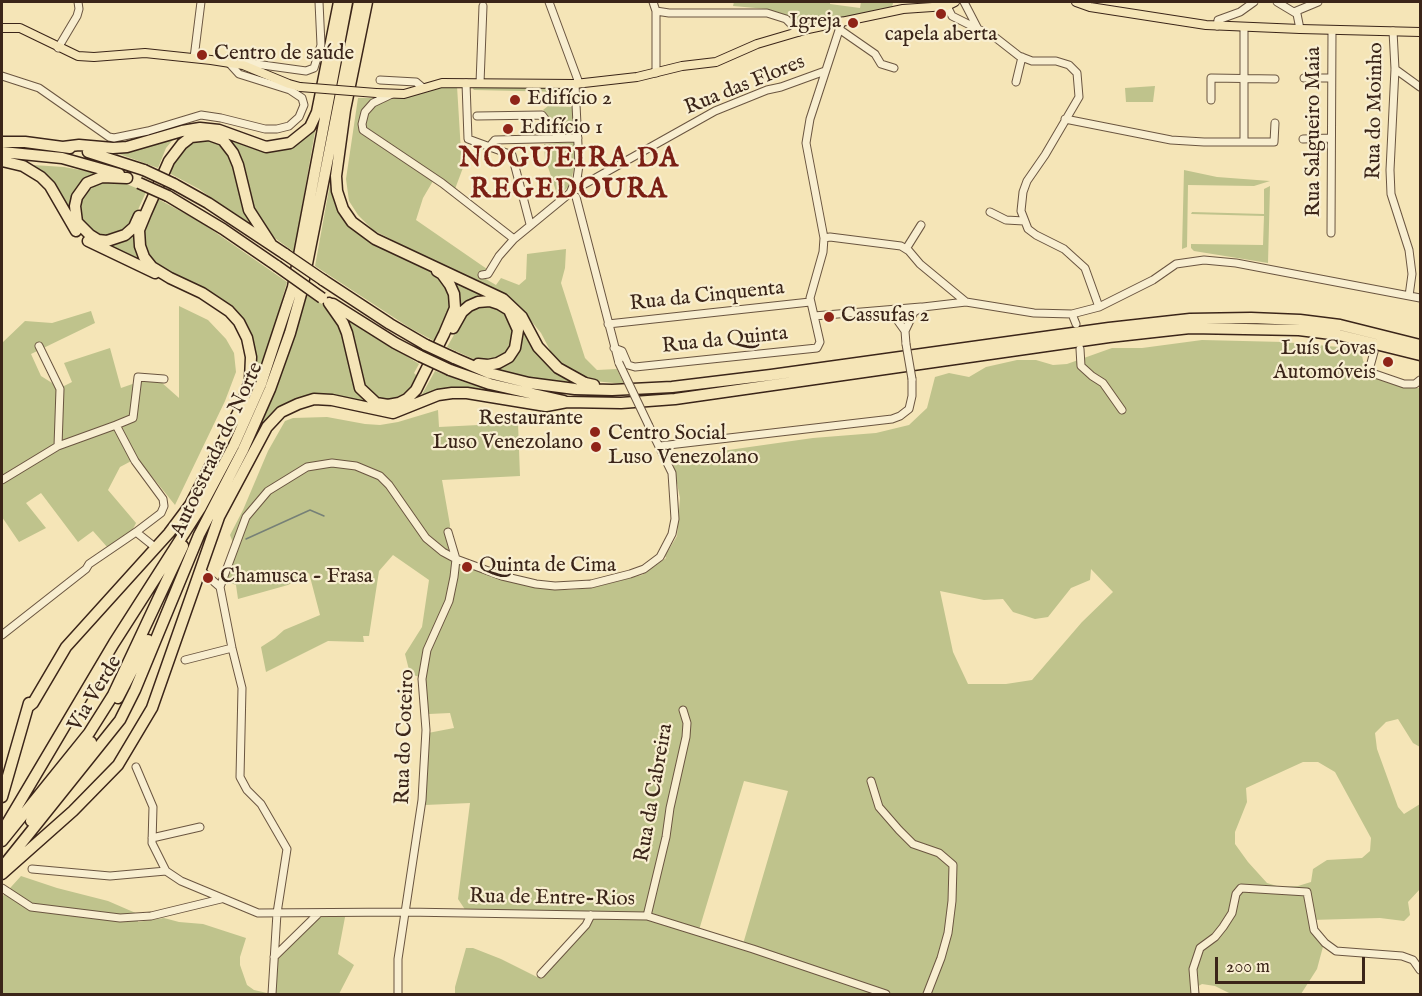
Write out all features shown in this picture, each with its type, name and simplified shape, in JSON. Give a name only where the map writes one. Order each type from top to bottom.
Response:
[{"type":"highway","points":[[333,2],[336,18]]},
{"type":"highway","points":[[63,147],[79,145],[127,147],[200,128],[219,130],[266,147],[290,143],[310,127],[317,112],[339,2]]},
{"type":"highway","name":"Autoestrada do Norte","points":[[2,832],[114,643],[201,507],[234,445],[261,384],[293,287],[347,2]]},
{"type":"highway","name":"Autoestrada do Norte","points":[[2,867],[120,720],[135,690],[199,535],[270,389],[301,294],[358,2]]},
{"type":"highway","points":[[326,300],[343,322],[360,388],[376,403],[388,405],[399,404],[416,390],[455,308],[454,294],[442,274],[375,239],[352,222],[343,209],[337,191],[336,176],[345,110],[367,2]]},
{"type":"highway","points":[[364,18],[372,2]]},
{"type":"highway","points":[[126,178],[102,177],[93,180],[81,189],[75,206],[75,214],[82,229],[90,236],[98,240],[116,239],[134,227],[169,150],[181,137],[200,128]]},
{"type":"highway","points":[[2,797],[30,700],[60,650],[66,647],[169,533],[190,505],[241,407],[250,380],[251,357],[239,322],[229,311],[211,299],[152,267],[144,257],[140,246],[140,230],[169,161],[190,137],[209,135],[223,140],[238,165],[249,210],[271,244]]},
{"type":"highway","points":[[2,142],[63,147],[102,156],[174,183],[208,203],[258,238],[271,244],[390,324],[426,345],[465,364],[529,383],[575,389],[672,387],[1190,319],[1300,320],[1340,325],[1420,345]]},
{"type":"highway","points":[[2,152],[62,158],[119,174],[140,183],[168,196],[223,229],[326,300],[420,356],[450,370],[490,384],[567,402]]},
{"type":"highway","points":[[2,161],[26,160],[86,165]]},
{"type":"highway","points":[[2,161],[23,166],[41,177],[54,191],[74,227],[86,241],[170,278]]},
{"type":"highway","points":[[405,254],[503,299],[522,317],[538,346],[558,368],[585,383],[612,390]]},
{"type":"highway","points":[[384,412],[402,408],[420,392],[456,321],[469,306],[490,301],[509,310],[518,330],[515,348],[509,357],[488,365],[465,364]]},
{"type":"highway","points":[[2,874],[73,811],[118,765],[130,734],[142,715],[152,708],[219,517],[267,427],[281,412],[298,404],[314,399],[332,400],[393,413],[438,395],[452,393],[468,393],[546,406],[567,402],[621,403],[685,398],[1109,337],[1190,328],[1299,330],[1339,335],[1420,355]]},
{"type":"highway","name":"Via Verde","points":[[2,841],[90,733],[112,695],[201,507]]},
{"type":"highway","name":"Via Verde","points":[[2,859],[90,744],[129,680],[199,535]]},
{"type":"main road","points":[[2,28],[20,28],[58,48],[87,57],[145,53],[194,58],[243,65],[300,87],[404,94],[442,83],[577,83],[637,77],[681,66],[716,62],[757,44],[799,32],[837,25],[901,5],[947,6],[956,2]]},
{"type":"main road","points":[[1076,2],[1090,8],[1217,26],[1420,32]]},
{"type":"street","points":[[58,48],[77,16],[78,2]]},
{"type":"street","points":[[194,58],[201,2]]},
{"type":"street","points":[[243,65],[248,63],[306,70],[314,68],[321,45],[319,2]]},
{"type":"street","points":[[482,275],[488,274],[499,256],[530,224],[573,195],[580,182],[577,83],[549,2]]},
{"type":"street","points":[[652,2],[656,11],[656,73]]},
{"type":"street","points":[[964,2],[978,29]]},
{"type":"street","points":[[1217,26],[1218,20],[1240,12],[1254,2]]},
{"type":"street","points":[[1277,2],[1296,14],[1300,29]]},
{"type":"street","points":[[1294,12],[1318,2]]},
{"type":"street","points":[[480,83],[483,6]]},
{"type":"street","points":[[947,6],[952,16],[996,38],[1022,57],[1032,61],[1056,61],[1069,65],[1077,73],[1079,97],[1045,155],[1027,180],[1021,204],[1028,229],[1064,249],[1085,268],[1099,307]]},
{"type":"street","points":[[656,11],[767,13],[786,19],[799,32]]},
{"type":"street","points":[[837,25],[836,39],[810,119],[806,142],[824,238],[823,252],[810,302],[814,316],[966,302],[1034,313],[1072,314],[1099,307],[1153,280],[1176,264],[1204,260],[1236,263],[1420,298]]},
{"type":"street","points":[[837,25],[875,54],[881,64],[894,68]]},
{"type":"street","points":[[1244,27],[1244,141]]},
{"type":"street","name":"Rua Salgueiro Maia","points":[[1331,233],[1332,30]]},
{"type":"street","name":"Rua do Moinho","points":[[1393,31],[1395,69],[1391,194],[1409,250],[1412,274],[1409,296]]},
{"type":"street","points":[[1016,82],[1022,57]]},
{"type":"street","points":[[2,76],[39,88],[109,137],[114,138],[148,131],[201,115],[265,129],[289,126],[299,117],[304,105],[302,98],[290,90],[239,74],[229,63]]},
{"type":"street","points":[[1395,69],[1420,87]]},
{"type":"street","name":"Rua das Flores","points":[[580,182],[715,111],[767,90],[825,71]]},
{"type":"street","points":[[1211,100],[1211,78],[1275,79]]},
{"type":"street","points":[[1304,78],[1331,78]]},
{"type":"street","points":[[380,80],[416,82],[423,88]]},
{"type":"street","points":[[466,83],[468,138],[512,155],[530,224]]},
{"type":"street","points":[[392,94],[373,103],[365,112],[363,130],[442,183],[514,239]]},
{"type":"street","points":[[477,116],[542,115],[558,137]]},
{"type":"street","points":[[1065,119],[1171,140],[1204,142],[1274,142],[1275,123]]},
{"type":"street","points":[[490,146],[495,140],[578,138]]},
{"type":"street","points":[[1303,139],[1330,138]]},
{"type":"street","points":[[272,994],[277,913],[287,849],[261,804],[247,790],[240,777],[238,764],[243,696],[220,587],[246,517],[260,498],[297,472],[317,465],[342,464],[369,470],[389,485],[426,538],[443,552],[456,560],[519,581],[555,586],[591,584],[644,569],[664,551],[674,527],[675,500],[672,473],[619,363],[573,195]]},
{"type":"street","points":[[990,212],[1006,220],[1024,221]]},
{"type":"street","points":[[906,249],[921,225]]},
{"type":"street","points":[[824,238],[901,246],[966,302]]},
{"type":"street","name":"Rua da Cinquenta","points":[[608,324],[810,302]]},
{"type":"street","points":[[660,446],[892,420],[909,409],[912,379],[905,331],[914,312],[923,307]]},
{"type":"street","points":[[898,309],[907,313],[910,320]]},
{"type":"street","points":[[876,312],[910,320]]},
{"type":"street","points":[[1072,314],[1076,324]]},
{"type":"street","name":"Rua da Quinta","points":[[614,348],[622,351],[628,365],[635,367],[810,350],[817,348],[820,342],[814,316]]},
{"type":"street","points":[[895,317],[905,331]]},
{"type":"street","points":[[39,346],[60,389],[58,447]]},
{"type":"street","points":[[1080,349],[1081,366],[1103,382],[1122,410]]},
{"type":"street","points":[[1374,352],[1370,370],[1372,373],[1404,384],[1415,384],[1420,380]]},
{"type":"street","points":[[2,480],[58,447],[133,418],[138,377],[164,379]]},
{"type":"street","points":[[2,635],[89,564],[161,513],[164,500],[135,461],[116,425]]},
{"type":"street","points":[[136,532],[151,544]]},
{"type":"street","name":"Rua do Coteiro","points":[[398,994],[398,958],[422,800],[426,730],[422,679],[427,650],[449,601],[456,560],[448,532]]},
{"type":"street","points":[[220,587],[207,574],[223,576]]},
{"type":"street","points":[[185,660],[232,648]]},
{"type":"street","name":"Rua da Cabreira","points":[[647,916],[686,737],[687,723],[683,710]]},
{"type":"street","points":[[32,869],[110,876],[166,871],[152,838],[153,807],[136,767]]},
{"type":"street","points":[[871,781],[879,807],[898,830],[913,844],[939,853],[953,865],[948,933],[927,994]]},
{"type":"street","points":[[152,838],[200,827]]},
{"type":"street","name":"Rua de Entre-Rios","points":[[166,871],[181,881],[258,912],[647,916],[746,946],[886,994]]},
{"type":"street","points":[[2,888],[15,898],[37,908],[136,918],[221,898]]},
{"type":"street","points":[[1195,994],[1193,969],[1200,948],[1215,937],[1223,927],[1232,913],[1236,894],[1241,888],[1307,892],[1314,930],[1325,943],[1336,951],[1402,956],[1413,960],[1420,970]]},
{"type":"street","points":[[274,957],[319,913]]},
{"type":"street","points":[[541,974],[586,925],[591,915]]},
{"type":"green space","points":[[734,2],[830,2],[830,4],[860,8],[861,2],[893,3],[892,8],[799,25],[789,17],[767,9],[733,6]]},
{"type":"green space","points":[[444,86],[457,86],[461,152],[467,157],[455,189],[433,181],[423,198],[416,220],[487,269],[479,275],[496,285],[501,278],[519,285],[526,279],[527,254],[566,249],[561,283],[585,358],[597,370],[617,369],[624,384],[594,381],[565,369],[552,354],[541,333],[517,304],[373,230],[358,215],[349,201],[346,179],[358,98],[376,98],[363,111],[361,129],[367,129],[363,124],[366,115],[375,105]]},
{"type":"green space","points":[[471,86],[568,89],[564,92],[474,90]]},
{"type":"green space","points":[[1155,86],[1153,102],[1126,102],[1125,88]]},
{"type":"green space","points":[[548,106],[572,107],[574,133],[561,131],[543,110]]},
{"type":"green space","points":[[316,126],[294,252],[264,229],[254,214],[238,152],[227,138],[254,148],[296,144]]},
{"type":"green space","points":[[177,135],[166,148],[158,168],[111,151]]},
{"type":"green space","points":[[214,139],[230,154],[251,222],[248,224],[199,189],[169,173],[177,155],[193,140]]},
{"type":"green space","points":[[575,142],[575,164],[570,185],[558,197],[545,158],[544,144]]},
{"type":"green space","points":[[33,165],[64,167],[102,174],[91,177],[71,215],[32,167]]},
{"type":"green space","points":[[1184,170],[1217,177],[1270,181],[1254,186],[1188,185],[1187,247],[1182,249]]},
{"type":"green space","points":[[332,173],[342,216],[356,232],[367,240],[434,273],[449,289],[451,304],[436,342],[410,328],[315,266]]},
{"type":"green space","points":[[106,181],[124,183],[146,192],[137,212],[122,232],[103,237],[94,234],[82,220],[80,211],[84,194],[97,184]]},
{"type":"green space","points":[[1270,186],[1268,263],[1194,251],[1191,248],[1191,244],[1263,245],[1264,216],[1191,214],[1192,212],[1264,214],[1264,189]]},
{"type":"green space","points":[[156,198],[199,221],[287,282],[266,357],[252,391],[254,379],[236,311],[211,292],[175,276],[152,261],[142,242]]},
{"type":"green space","points":[[134,231],[147,267],[99,243]]},
{"type":"green space","points":[[449,277],[494,299],[459,311]]},
{"type":"green space","points":[[307,295],[332,312],[339,323],[369,403],[308,397],[257,436]]},
{"type":"green space","points":[[179,306],[208,320],[226,339],[234,353],[236,372],[225,401],[175,505],[137,458],[120,467],[108,490],[136,523],[132,531],[108,548],[93,531],[78,542],[41,493],[26,503],[46,528],[19,542],[2,517],[2,343],[25,321],[52,323],[91,311],[95,323],[31,354],[41,376],[60,388],[72,382],[64,363],[110,348],[121,388],[144,380],[161,382],[179,398]]},
{"type":"green space","points":[[481,306],[500,309],[513,322],[514,342],[503,358],[480,362],[447,347],[466,314]]},
{"type":"green space","points":[[344,316],[419,364],[414,373],[419,378],[414,387],[401,400],[384,402],[365,391]]},
{"type":"green space","points":[[521,325],[538,349],[583,385],[523,376],[492,368],[502,366]]},
{"type":"green space","points":[[1202,340],[1284,342],[1361,349],[1363,361],[1375,375],[1403,388],[1420,388],[1420,747],[1413,743],[1398,719],[1386,722],[1375,733],[1377,749],[1398,807],[1404,814],[1420,804],[1420,889],[1408,902],[1410,915],[1404,921],[1380,918],[1311,920],[1324,943],[1317,969],[1301,994],[1231,994],[1215,986],[1202,984],[1195,988],[1192,994],[455,994],[466,948],[473,948],[501,959],[537,977],[561,954],[579,931],[597,915],[466,911],[458,899],[470,803],[425,805],[428,733],[454,728],[450,713],[429,714],[423,678],[410,674],[405,654],[422,627],[429,580],[393,555],[379,571],[369,636],[363,636],[364,642],[328,641],[266,672],[261,647],[284,630],[320,615],[309,573],[288,585],[238,599],[236,585],[226,581],[236,551],[230,535],[268,451],[285,421],[293,418],[327,417],[380,425],[438,410],[439,427],[518,423],[520,476],[442,480],[450,525],[448,551],[467,561],[568,590],[591,588],[642,575],[666,558],[677,536],[680,498],[672,458],[813,438],[876,433],[909,425],[927,408],[935,377],[949,373],[969,377],[986,367],[1017,360],[1036,360],[1053,365],[1067,364],[1112,348],[1142,348]],"holes":[[[1091,569],[1113,592],[1082,622],[1032,680],[1006,684],[968,684],[953,652],[940,591],[984,600],[1003,599],[1013,612],[1035,619],[1048,617],[1071,588],[1090,580]],[[1303,762],[1318,762],[1335,772],[1371,838],[1370,851],[1362,858],[1327,860],[1313,869],[1311,882],[1298,886],[1280,887],[1267,883],[1235,844],[1235,832],[1247,802],[1246,788]],[[744,781],[788,791],[743,944],[699,930]]]},
{"type":"green space","points":[[435,371],[467,383],[503,394],[420,398]]},
{"type":"green space","points":[[21,876],[108,901],[138,914],[138,922],[164,918],[203,924],[246,938],[240,965],[247,985],[254,990],[274,992],[277,960],[313,924],[313,912],[346,912],[338,954],[354,965],[339,994],[2,994],[2,897]]},
{"type":"waterway","points":[[246,539],[310,510],[324,516]]},
{"type":"place","name":"capela aberta","points":[[941,14]]},
{"type":"place","name":"Igreja","points":[[853,23]]},
{"type":"place","name":"Centro de saúde","points":[[202,55]]},
{"type":"place","name":"Edifício 2","points":[[515,100]]},
{"type":"place","name":"Edifício 1","points":[[508,129]]},
{"type":"place","name":"Cassufas 2","points":[[829,317]]},
{"type":"place","name":"Luís Covas Automóveis","points":[[1388,362]]},
{"type":"place","name":"Restaurante Luso Venezolano","points":[[595,432]]},
{"type":"place","name":"Centro Social Luso Venezolano","points":[[596,447]]},
{"type":"place","name":"Quinta de Cima","points":[[467,567]]},
{"type":"place","name":"Chamusca - Frasa","points":[[208,578]]},
{"type":"district","name":"NOGUEIRA DA REGEDOURA","points":[[569,176]]}]
